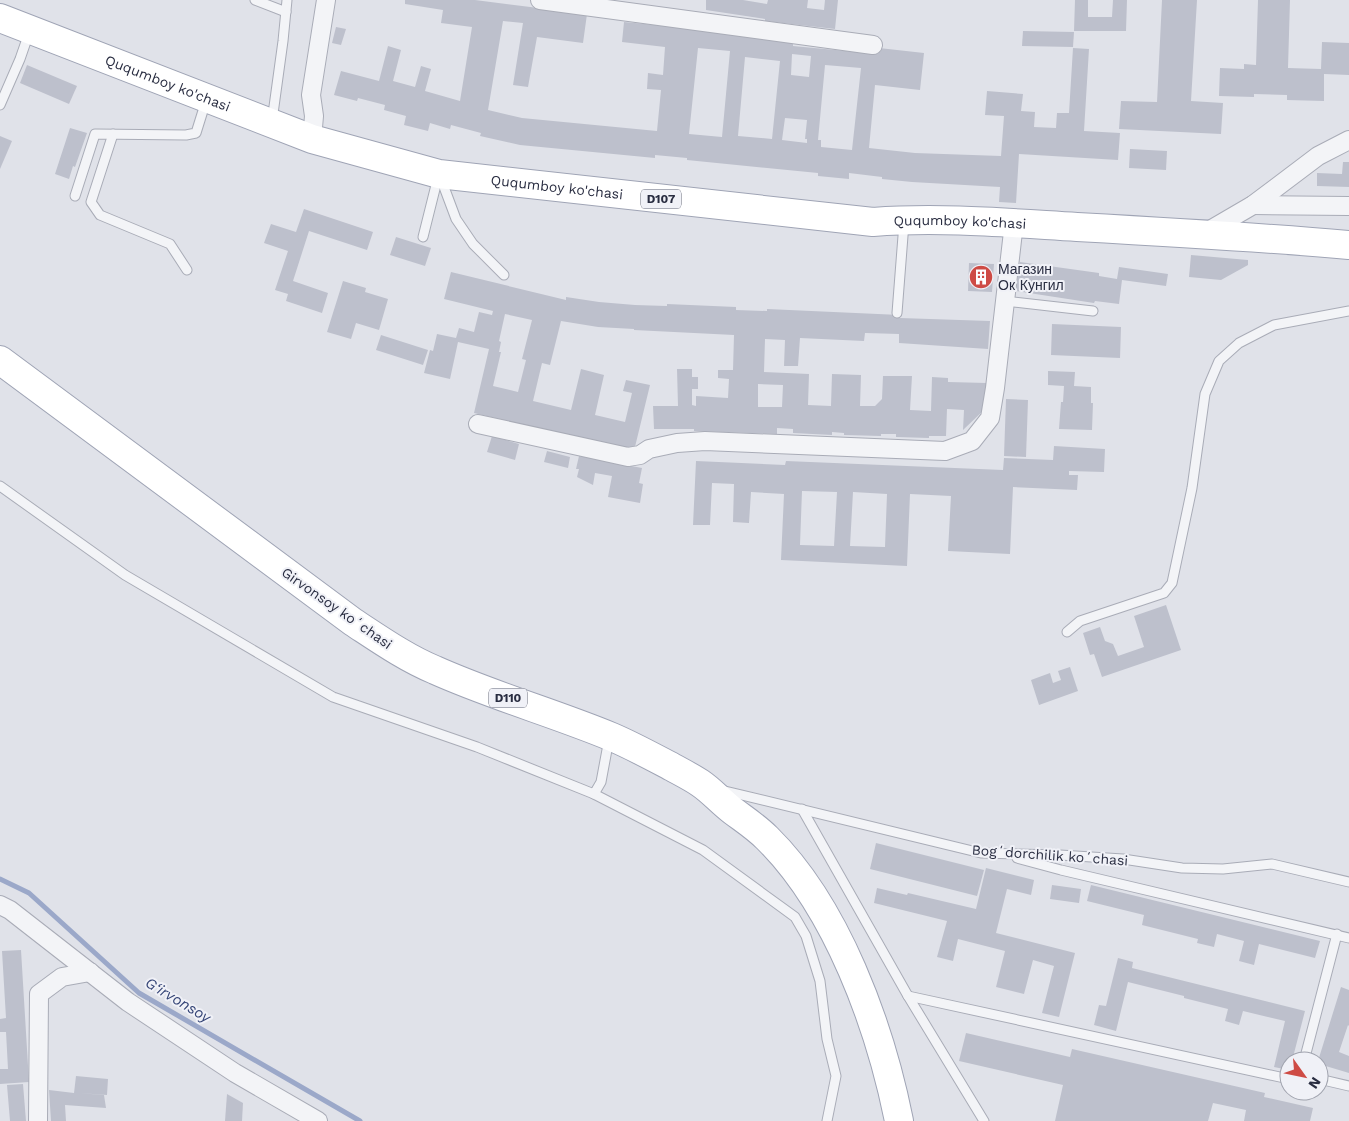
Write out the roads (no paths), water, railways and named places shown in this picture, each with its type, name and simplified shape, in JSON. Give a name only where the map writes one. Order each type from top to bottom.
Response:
[{"type":"main road","name":"Ququmboy ko'chasi","points":[[0,18],[312,139],[439,174],[873,222],[904,220],[1014,223],[1349,245]]},
{"type":"main road","name":"Girvonsoy koʻchasi","points":[[0,360],[378,639],[434,670],[610,736],[636,748],[697,781],[715,794],[733,811],[748,820],[768,838],[797,874],[818,906],[845,955],[867,1006],[891,1085],[899,1121]]},
{"type":"street","points":[[312,139],[314,116],[311,95],[326,0]]},
{"type":"street","points":[[540,0],[873,45]]},
{"type":"street","points":[[1203,234],[1253,205],[1318,156],[1349,140]]},
{"type":"street","points":[[1253,205],[1349,206]]},
{"type":"street","points":[[478,424],[628,457],[640,455],[649,449],[705,441],[945,451],[972,441],[990,418],[1014,223]]},
{"type":"street","points":[[0,904],[128,1002],[235,1073],[318,1121]]},
{"type":"street","points":[[38,1121],[39,994],[62,978],[90,972]]},
{"type":"lane","points":[[255,0],[286,12]]},
{"type":"lane","points":[[272,123],[288,0]]},
{"type":"lane","points":[[0,105],[20,59],[30,29]]},
{"type":"lane","points":[[75,196],[95,134],[186,135],[196,133],[207,98]]},
{"type":"lane","points":[[113,134],[92,202],[100,215],[170,244],[187,270]]},
{"type":"lane","points":[[423,237],[439,174]]},
{"type":"lane","points":[[439,174],[456,219],[473,244],[504,275]]},
{"type":"lane","points":[[897,313],[904,220]]},
{"type":"lane","points":[[1005,301],[1092,312]]},
{"type":"lane","points":[[1067,632],[1080,621],[1164,594],[1172,583],[1192,488],[1205,394],[1219,361],[1239,343],[1274,325],[1349,311]]},
{"type":"lane","points":[[0,486],[126,575],[332,697],[477,747],[594,794],[703,850],[795,916],[806,936],[820,981],[827,1039],[836,1076],[827,1121]]},
{"type":"lane","points":[[594,794],[601,782],[610,736]]},
{"type":"lane","name":"Bogʻdorchilik koʻchasi","points":[[697,781],[732,794],[802,809],[981,853],[1123,859],[1182,868],[1223,869],[1272,864],[1349,882]]},
{"type":"lane","points":[[802,809],[908,996],[984,1121]]},
{"type":"lane","points":[[1005,854],[1061,870],[1349,938]]},
{"type":"lane","points":[[1307,1051],[1337,934]]},
{"type":"lane","points":[[908,996],[1279,1077]]},
{"type":"lane","points":[[1329,1081],[1349,1086]]},
{"type":"waterway","name":"G‘irvonsoy","points":[[0,879],[29,893],[139,993],[360,1121]]},
{"type":"place","name":"Магазин Ок Кунгил","points":[[981,277]]}]
